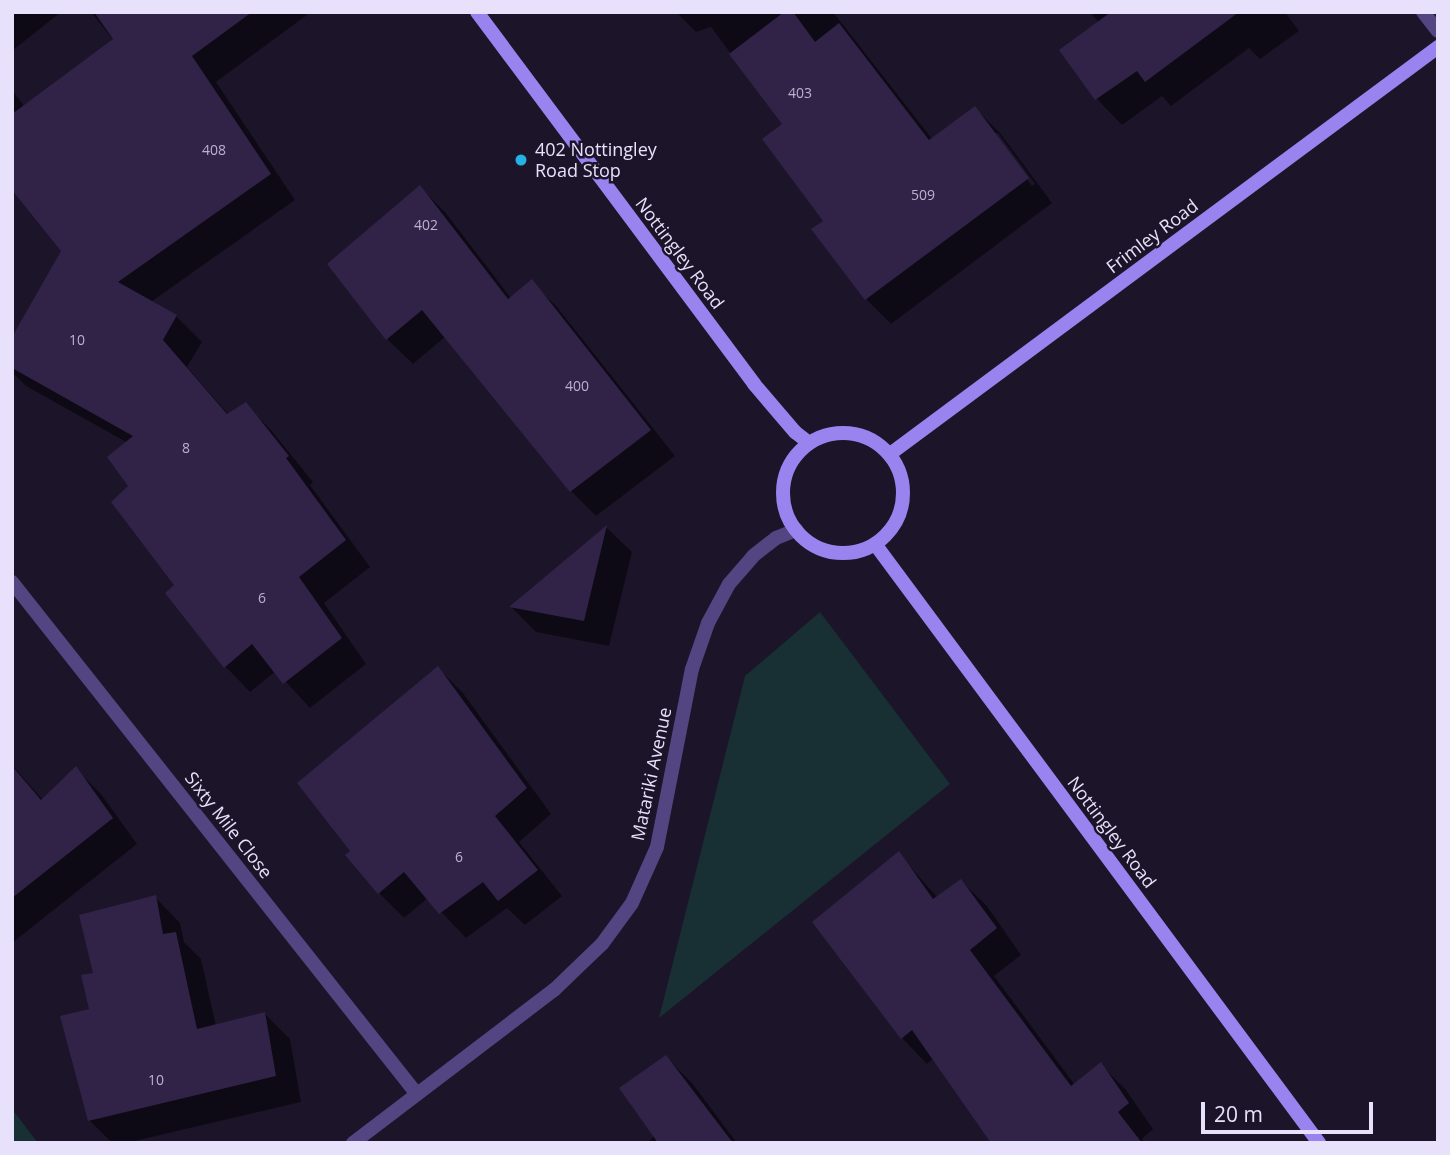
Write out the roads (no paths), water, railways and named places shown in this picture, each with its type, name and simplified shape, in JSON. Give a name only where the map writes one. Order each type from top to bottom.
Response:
[{"type":"street","name":"Nottingley Road","points":[[477,12],[754,384],[795,432],[809,443]]},
{"type":"street","points":[[1423,12],[1438,31]]},
{"type":"street","name":"Frimley Road","points":[[890,454],[1438,47]]},
{"type":"street","points":[[852,433],[872,440],[890,454],[901,477],[902,503],[894,527],[875,544],[854,552],[832,553],[812,545],[796,530],[784,508],[783,483],[792,460],[809,443],[829,434],[852,433]]},
{"type":"street","name":"Matariki Avenue","points":[[352,1143],[554,990],[602,944],[632,903],[657,847],[692,670],[708,623],[729,584],[753,556],[776,538],[796,530]]},
{"type":"street","name":"Nottingley Road","points":[[875,544],[1319,1143]]},
{"type":"street","name":"Sixty Mile Close","points":[[12,582],[416,1093]]},
{"type":"place","name":"402 Nottingley Road Stop","points":[[521,160]]}]
